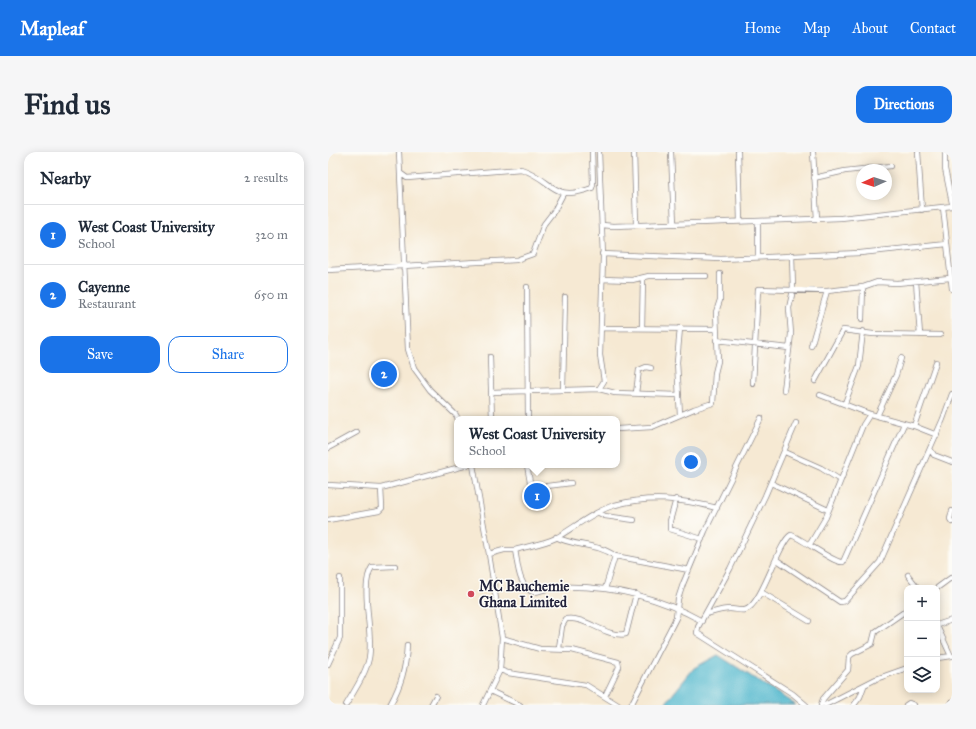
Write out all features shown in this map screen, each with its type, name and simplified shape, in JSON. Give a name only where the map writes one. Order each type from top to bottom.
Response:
[{"type":"street","points":[[399,152],[408,349],[414,368],[430,390],[456,416]]},
{"type":"street","points":[[400,173],[408,178],[521,169],[536,174],[552,188],[562,194],[576,194],[592,188],[592,152]]},
{"type":"street","points":[[599,152],[600,220],[602,225],[600,355],[604,382],[599,389]]},
{"type":"street","points":[[634,152],[636,224]]},
{"type":"street","points":[[671,152],[674,224]]},
{"type":"street","points":[[738,152],[740,221]]},
{"type":"street","points":[[813,152],[817,219]]},
{"type":"street","points":[[918,152],[922,210]]},
{"type":"street","points":[[602,225],[613,226],[636,224],[847,218],[943,207],[952,205],[945,169],[946,152]]},
{"type":"street","points":[[814,178],[856,170]]},
{"type":"street","points":[[328,270],[498,263],[516,260],[533,254],[544,224],[554,211],[562,194]]},
{"type":"street","points":[[943,207],[952,289]]},
{"type":"street","points":[[758,221],[758,257]]},
{"type":"street","points":[[602,254],[721,259],[860,253],[947,244]]},
{"type":"street","points":[[784,390],[791,328],[790,308],[793,290],[792,256]]},
{"type":"street","points":[[620,429],[652,427],[713,403],[715,373],[718,360],[715,329],[716,312],[720,300],[720,274]]},
{"type":"street","points":[[602,279],[643,278],[649,276],[706,276]]},
{"type":"street","points":[[642,328],[643,278]]},
{"type":"street","points":[[753,384],[758,289],[827,291],[862,287],[877,282],[951,279]]},
{"type":"street","points":[[916,281],[920,335]]},
{"type":"street","points":[[526,287],[528,416]]},
{"type":"street","points":[[862,287],[862,319]]},
{"type":"street","points":[[811,346],[827,291]]},
{"type":"street","points":[[563,390],[565,296]]},
{"type":"street","points":[[601,328],[715,329]]},
{"type":"street","points":[[680,328],[677,362],[680,415]]},
{"type":"street","points":[[815,381],[841,331],[863,331],[873,334],[940,334]]},
{"type":"street","points":[[845,403],[859,366],[863,331]]},
{"type":"street","points":[[716,340],[789,348]]},
{"type":"street","points":[[490,357],[492,416]]},
{"type":"street","points":[[877,416],[896,375],[901,358]]},
{"type":"street","points":[[914,426],[936,362]]},
{"type":"street","points":[[636,393],[639,370],[651,368]]},
{"type":"street","points":[[491,392],[599,389],[615,393],[679,395]]},
{"type":"street","points":[[777,560],[840,602],[845,601],[880,562],[937,435],[952,394]]},
{"type":"street","points":[[820,395],[845,403],[870,414],[914,426],[937,435]]},
{"type":"street","points":[[810,544],[822,525],[863,425],[870,414]]},
{"type":"street","points":[[631,705],[676,618],[678,599],[702,539],[761,418]]},
{"type":"street","points":[[796,424],[771,483],[730,569],[697,630],[699,636],[719,647],[806,705]]},
{"type":"street","points":[[706,614],[725,610],[747,609],[761,592],[789,536],[794,536],[810,544],[836,561],[843,562],[904,424]]},
{"type":"street","points":[[328,448],[357,432]]},
{"type":"street","points":[[930,449],[934,455],[952,462]]},
{"type":"street","points":[[785,452],[821,468],[840,480]]},
{"type":"street","points":[[328,485],[381,488],[457,468]]},
{"type":"street","points":[[474,468],[502,638],[500,670],[483,705]]},
{"type":"street","points":[[528,468],[531,488],[571,483]]},
{"type":"street","points":[[771,483],[828,510]]},
{"type":"street","points":[[328,520],[379,511],[382,508],[381,488]]},
{"type":"street","points":[[489,554],[504,550],[515,550],[556,537],[614,506],[639,501],[676,499],[717,508]]},
{"type":"street","points":[[676,499],[670,521],[670,529],[702,539]]},
{"type":"street","points":[[952,510],[950,519],[952,522]]},
{"type":"street","points":[[599,513],[605,516],[634,520]]},
{"type":"street","points":[[556,537],[569,543],[605,550],[615,556],[689,570]]},
{"type":"street","points":[[515,550],[522,581],[530,591],[538,592],[557,587],[605,590],[636,594],[677,609],[702,621]]},
{"type":"street","points":[[605,590],[615,556]]},
{"type":"street","points":[[346,705],[369,659],[369,572],[372,567],[395,566]]},
{"type":"street","points":[[908,575],[916,585]]},
{"type":"street","points":[[940,586],[952,577]]},
{"type":"street","points":[[328,664],[340,638],[340,578]]},
{"type":"street","points":[[761,592],[809,621]]},
{"type":"street","points":[[558,648],[562,626],[566,619],[587,624],[610,633],[626,634],[636,594]]},
{"type":"street","points":[[821,705],[823,699],[848,670],[849,658],[852,654],[872,644],[875,632],[904,612]]},
{"type":"street","points":[[940,625],[952,620]]},
{"type":"street","points":[[940,632],[951,656],[940,658]]},
{"type":"street","points":[[502,638],[540,648],[572,650],[618,662],[619,667],[605,696]]},
{"type":"street","points":[[390,705],[402,681],[406,663],[407,645]]},
{"type":"street","points":[[825,705],[876,679],[904,669]]},
{"type":"street","points":[[500,670],[508,673],[586,685],[618,705]]},
{"type":"street","points":[[854,705],[860,697],[864,686]]},
{"type":"street","points":[[490,691],[520,705]]},
{"type":"street","points":[[431,705],[436,696]]},
{"type":"street","points":[[906,705],[909,703],[914,705]]},
{"type":"water","points":[[718,655],[796,705],[664,705],[694,668]]},
{"type":"place","name":"Cayenne","points":[[384,374]]},
{"type":"place","name":"West Coast University","points":[[537,496]]},
{"type":"place","name":"MC Bauchemie Ghana Limited","points":[[471,594]]}]
